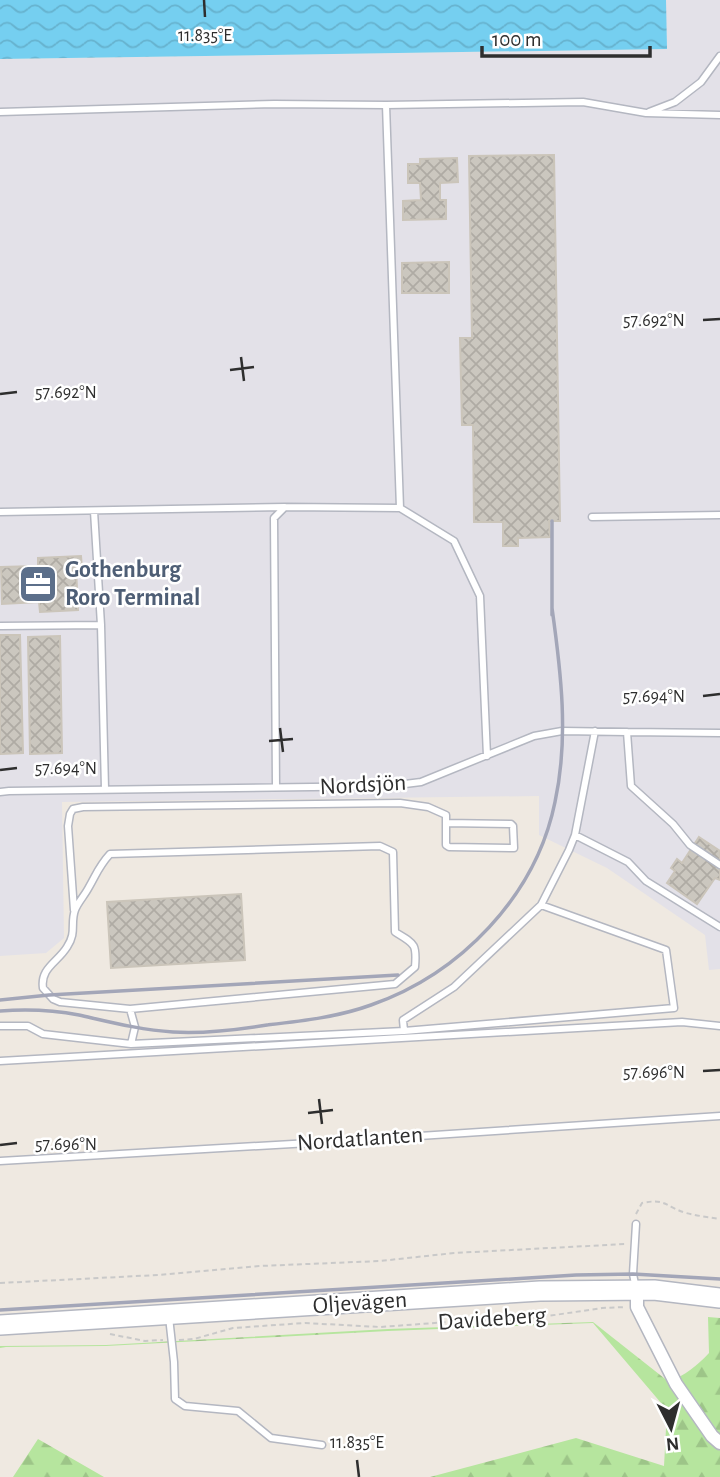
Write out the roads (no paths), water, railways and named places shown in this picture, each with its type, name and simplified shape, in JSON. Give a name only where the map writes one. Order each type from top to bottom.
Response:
[{"type":"street","name":"Oljevägen","points":[[0,1325],[540,1291],[637,1299],[675,1292],[720,1297]]},
{"type":"street","points":[[637,1299],[676,1384],[712,1436],[720,1443]]},
{"type":"lane","points":[[646,113],[675,102],[701,82],[720,56]]},
{"type":"lane","points":[[0,112],[262,105],[583,102],[646,113],[720,115]]},
{"type":"lane","points":[[386,105],[400,508]]},
{"type":"lane","points":[[0,512],[265,507],[400,508],[454,541],[480,596],[487,755]]},
{"type":"lane","points":[[265,507],[274,518],[276,788]]},
{"type":"lane","points":[[274,518],[285,507]]},
{"type":"lane","points":[[94,511],[101,625],[105,789]]},
{"type":"lane","points":[[592,517],[720,515]]},
{"type":"lane","points":[[0,626],[101,625]]},
{"type":"lane","points":[[404,1031],[403,1020],[454,987],[541,905],[575,835],[595,731]]},
{"type":"lane","name":"Nordsjön","points":[[0,792],[389,786],[421,782],[534,736],[554,732],[720,733]]},
{"type":"lane","points":[[626,732],[631,786],[673,824],[690,845],[720,864]]},
{"type":"lane","points":[[74,912],[98,867],[110,855],[380,846],[393,852],[395,932],[412,943],[416,951],[415,967],[395,984],[130,1009],[53,999],[43,988],[43,978],[48,967],[64,951],[72,938],[74,912],[68,826],[70,814],[73,809],[83,807],[400,803],[428,807],[446,815],[445,840],[449,847],[514,848],[514,830],[511,824],[446,823]]},
{"type":"lane","points":[[575,835],[628,862],[646,881],[720,927]]},
{"type":"lane","points":[[0,1026],[29,1026],[43,1034],[131,1044],[404,1031],[674,1008],[666,950],[541,905]]},
{"type":"lane","points":[[130,1009],[135,1027],[131,1044]]},
{"type":"lane","points":[[0,1062],[682,1022],[720,1026]]},
{"type":"lane","name":"Nordatlanten","points":[[0,1161],[720,1116]]},
{"type":"lane","points":[[636,1224],[633,1274],[637,1299]]},
{"type":"lane","points":[[168,1315],[175,1399],[184,1406],[238,1411],[271,1438],[322,1445]]},
{"type":"water","points":[[0,0],[666,0],[667,49],[0,59]]},
{"type":"railway","points":[[552,521],[552,615]]},
{"type":"railway","points":[[0,1011],[59,1012],[161,1031],[220,1031],[346,1013],[404,991],[435,973],[463,952],[489,927],[512,899],[531,869],[545,836],[555,802],[563,729],[561,681],[552,608]]},
{"type":"railway","points":[[0,1000],[398,975]]},
{"type":"railway","points":[[0,1310],[576,1275],[633,1274],[720,1279]]},
{"type":"place","name":"Gothenburg Roro Terminal","points":[[38,584]]}]
